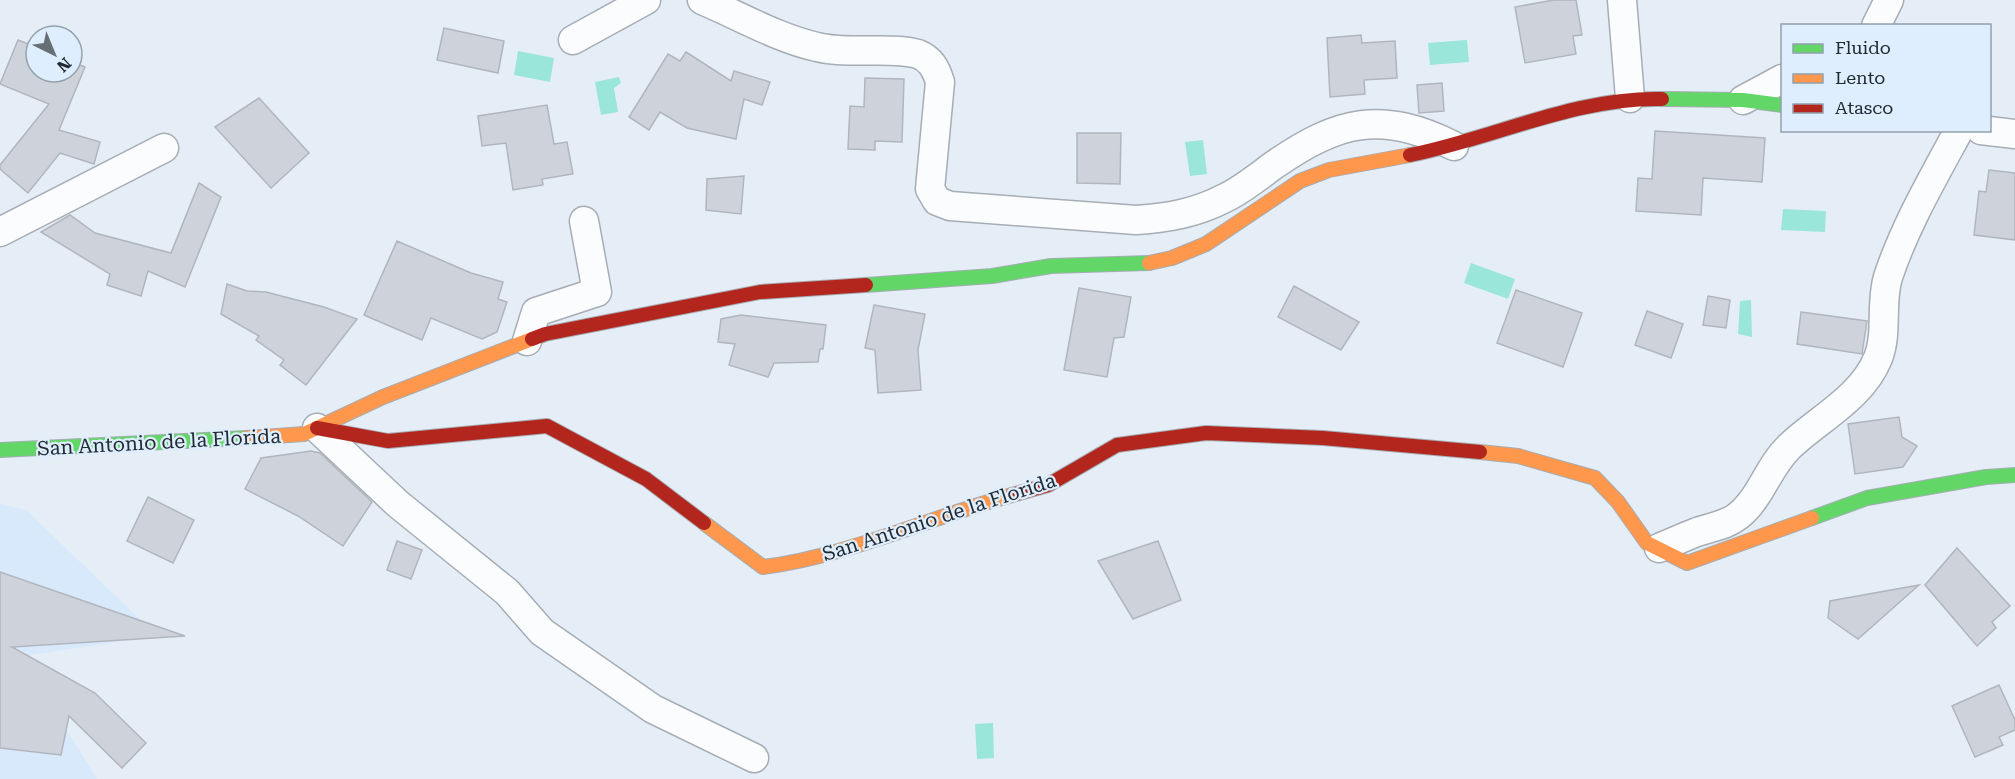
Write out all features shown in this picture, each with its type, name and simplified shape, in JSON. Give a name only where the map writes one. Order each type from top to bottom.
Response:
[{"type":"street","points":[[573,40],[646,0]]},
{"type":"street","points":[[702,0],[794,41],[817,48],[842,52],[908,53],[928,60],[935,68],[940,82],[930,189],[937,201],[950,206],[1136,220],[1166,218],[1195,212],[1227,198],[1300,147],[1329,132],[1360,124],[1393,124],[1425,132],[1454,146]]},
{"type":"street","points":[[1622,0],[1630,98]]},
{"type":"street","points":[[1877,24],[1889,0]]},
{"type":"street","points":[[1743,100],[1781,80]]},
{"type":"street","name":"San Antonio de la Florida","points":[[0,450],[135,446],[304,434],[383,397],[545,334],[760,292],[969,278],[1051,266],[1139,265],[1172,258],[1206,244],[1300,181],[1329,170],[1454,146],[1586,105],[1630,98],[1743,100],[1781,105]]},
{"type":"street","points":[[1991,131],[2015,134]]},
{"type":"street","points":[[1659,548],[1699,531],[1721,526],[1739,516],[1751,503],[1769,470],[1788,447],[1846,401],[1879,357],[1887,280],[1912,217],[1958,132]]},
{"type":"street","points":[[0,232],[164,148]]},
{"type":"street","points":[[527,341],[537,312],[597,292],[584,221]]},
{"type":"street","name":"San Antonio de la Florida","points":[[317,428],[387,441],[547,426],[646,479],[763,567],[802,562],[956,510],[1048,484],[1091,462],[1117,445],[1206,433],[1369,442],[1518,456],[1557,466],[1594,478],[1618,502],[1647,543],[1687,562],[1735,547],[1867,498],[1986,477],[2015,475]]},
{"type":"street","points":[[317,428],[398,504],[507,592],[542,632],[653,710],[754,758]]},
{"type":"shaded area","points":[[1467,40],[1469,62],[1430,65],[1428,43]]},
{"type":"shaded area","points":[[518,51],[554,58],[550,82],[514,75]]},
{"type":"shaded area","points":[[619,77],[621,83],[614,88],[618,112],[601,115],[595,82]]},
{"type":"shaded area","points":[[1203,140],[1207,174],[1190,176],[1185,142]]},
{"type":"shaded area","points":[[1783,209],[1826,211],[1825,232],[1781,230]]},
{"type":"shaded area","points":[[1471,263],[1515,279],[1508,299],[1464,283]]},
{"type":"shaded area","points":[[1751,300],[1752,337],[1738,334],[1740,301]]},
{"type":"shaded area","points":[[0,504],[26,510],[157,636],[30,655],[17,723],[68,732],[97,779],[0,779]]},
{"type":"shaded area","points":[[993,723],[994,758],[977,759],[975,724]]},
{"type":"building","points":[[1554,0],[1576,0],[1582,35],[1573,36],[1576,54],[1525,63],[1515,7]]},
{"type":"building","points":[[444,28],[504,41],[498,73],[437,60]]},
{"type":"building","points":[[1361,35],[1362,43],[1395,41],[1397,78],[1364,80],[1365,94],[1330,97],[1327,38]]},
{"type":"building","points":[[18,40],[24,42],[24,84],[78,84],[59,130],[100,142],[94,164],[60,153],[28,193],[0,169],[0,165],[49,104],[0,84]]},
{"type":"building","points":[[686,52],[731,81],[734,71],[770,82],[762,105],[744,99],[736,139],[687,128],[660,112],[649,130],[629,117],[668,54],[680,61]]},
{"type":"building","points":[[865,78],[904,79],[902,142],[875,141],[875,150],[848,149],[850,106],[864,107]]},
{"type":"building","points":[[1442,83],[1444,111],[1419,113],[1417,85]]},
{"type":"building","points":[[259,98],[309,153],[271,188],[215,127]]},
{"type":"building","points":[[547,105],[554,144],[567,142],[573,174],[542,179],[543,185],[513,190],[506,143],[482,146],[478,116]]},
{"type":"building","points":[[1655,131],[1765,138],[1762,182],[1703,178],[1701,215],[1636,211],[1638,178],[1652,179]]},
{"type":"building","points":[[1077,133],[1121,133],[1120,184],[1077,183]]},
{"type":"building","points":[[1989,170],[2015,173],[2015,240],[1974,235],[1979,191],[1986,192]]},
{"type":"building","points":[[744,176],[741,214],[706,210],[707,179]]},
{"type":"building","points":[[199,183],[221,197],[185,287],[148,271],[141,296],[107,285],[110,274],[41,232],[70,215],[95,233],[171,253]]},
{"type":"building","points":[[397,241],[471,273],[503,282],[498,299],[507,302],[497,332],[482,339],[431,318],[422,340],[364,315]]},
{"type":"building","points":[[227,284],[247,291],[266,292],[324,307],[357,319],[306,385],[280,365],[284,360],[256,340],[259,336],[221,314]]},
{"type":"building","points":[[1294,286],[1359,322],[1341,350],[1278,317]]},
{"type":"building","points":[[1079,288],[1131,297],[1124,337],[1114,338],[1107,377],[1064,370]]},
{"type":"building","points":[[1516,290],[1582,313],[1563,367],[1497,343]]},
{"type":"building","points":[[1708,296],[1730,300],[1726,328],[1703,325]]},
{"type":"building","points":[[874,305],[925,314],[918,350],[921,390],[878,393],[875,350],[865,348]]},
{"type":"building","points":[[1647,311],[1683,324],[1671,358],[1635,345]]},
{"type":"building","points":[[1801,312],[1867,321],[1862,354],[1797,344]]},
{"type":"building","points":[[741,315],[826,325],[823,349],[820,349],[818,362],[774,363],[768,377],[729,365],[735,344],[718,342],[721,319]]},
{"type":"building","points":[[1899,417],[1902,437],[1917,446],[1903,467],[1855,474],[1848,424]]},
{"type":"building","points":[[311,451],[320,453],[372,502],[343,546],[298,516],[245,489],[261,458]]},
{"type":"building","points":[[148,497],[194,520],[173,563],[127,541]]},
{"type":"building","points":[[397,541],[422,550],[411,579],[387,570]]},
{"type":"building","points":[[1158,541],[1181,600],[1133,619],[1098,561]]},
{"type":"building","points":[[1957,548],[2010,606],[1992,622],[1996,628],[1977,646],[1925,585]]},
{"type":"building","points":[[0,572],[185,636],[12,647],[95,693],[146,743],[122,768],[69,716],[61,755],[0,748]]},
{"type":"building","points":[[1919,585],[1858,639],[1828,618],[1830,601]]},
{"type":"building","points":[[1999,685],[2015,720],[2015,730],[1999,737],[2003,745],[1975,757],[1952,706]]},
{"type":"traffic: fast","points":[[1662,99],[1743,100],[1781,105]]},
{"type":"traffic: fast","points":[[866,285],[992,276],[1051,266],[1149,263]]},
{"type":"traffic: fast","points":[[0,450],[246,438]]},
{"type":"traffic: fast","points":[[1812,518],[1867,498],[1986,477],[2015,475]]},
{"type":"traffic: slow","points":[[1149,263],[1172,258],[1206,244],[1300,181],[1329,170],[1410,155]]},
{"type":"traffic: slow","points":[[246,438],[304,434],[383,397],[532,339]]},
{"type":"traffic: slow","points":[[1480,452],[1518,456],[1595,478],[1618,502],[1647,543],[1687,563],[1812,518]]},
{"type":"traffic: slow","points":[[704,523],[763,567],[825,555],[1012,495]]},
{"type":"traffic: jam","points":[[1410,155],[1442,148],[1566,111],[1630,100],[1662,99]]},
{"type":"traffic: jam","points":[[532,339],[545,334],[760,292],[866,285]]},
{"type":"traffic: jam","points":[[317,428],[388,441],[547,426],[646,479],[704,523]]},
{"type":"traffic: jam","points":[[1012,495],[1048,485],[1117,445],[1206,433],[1323,438],[1480,452]]}]
